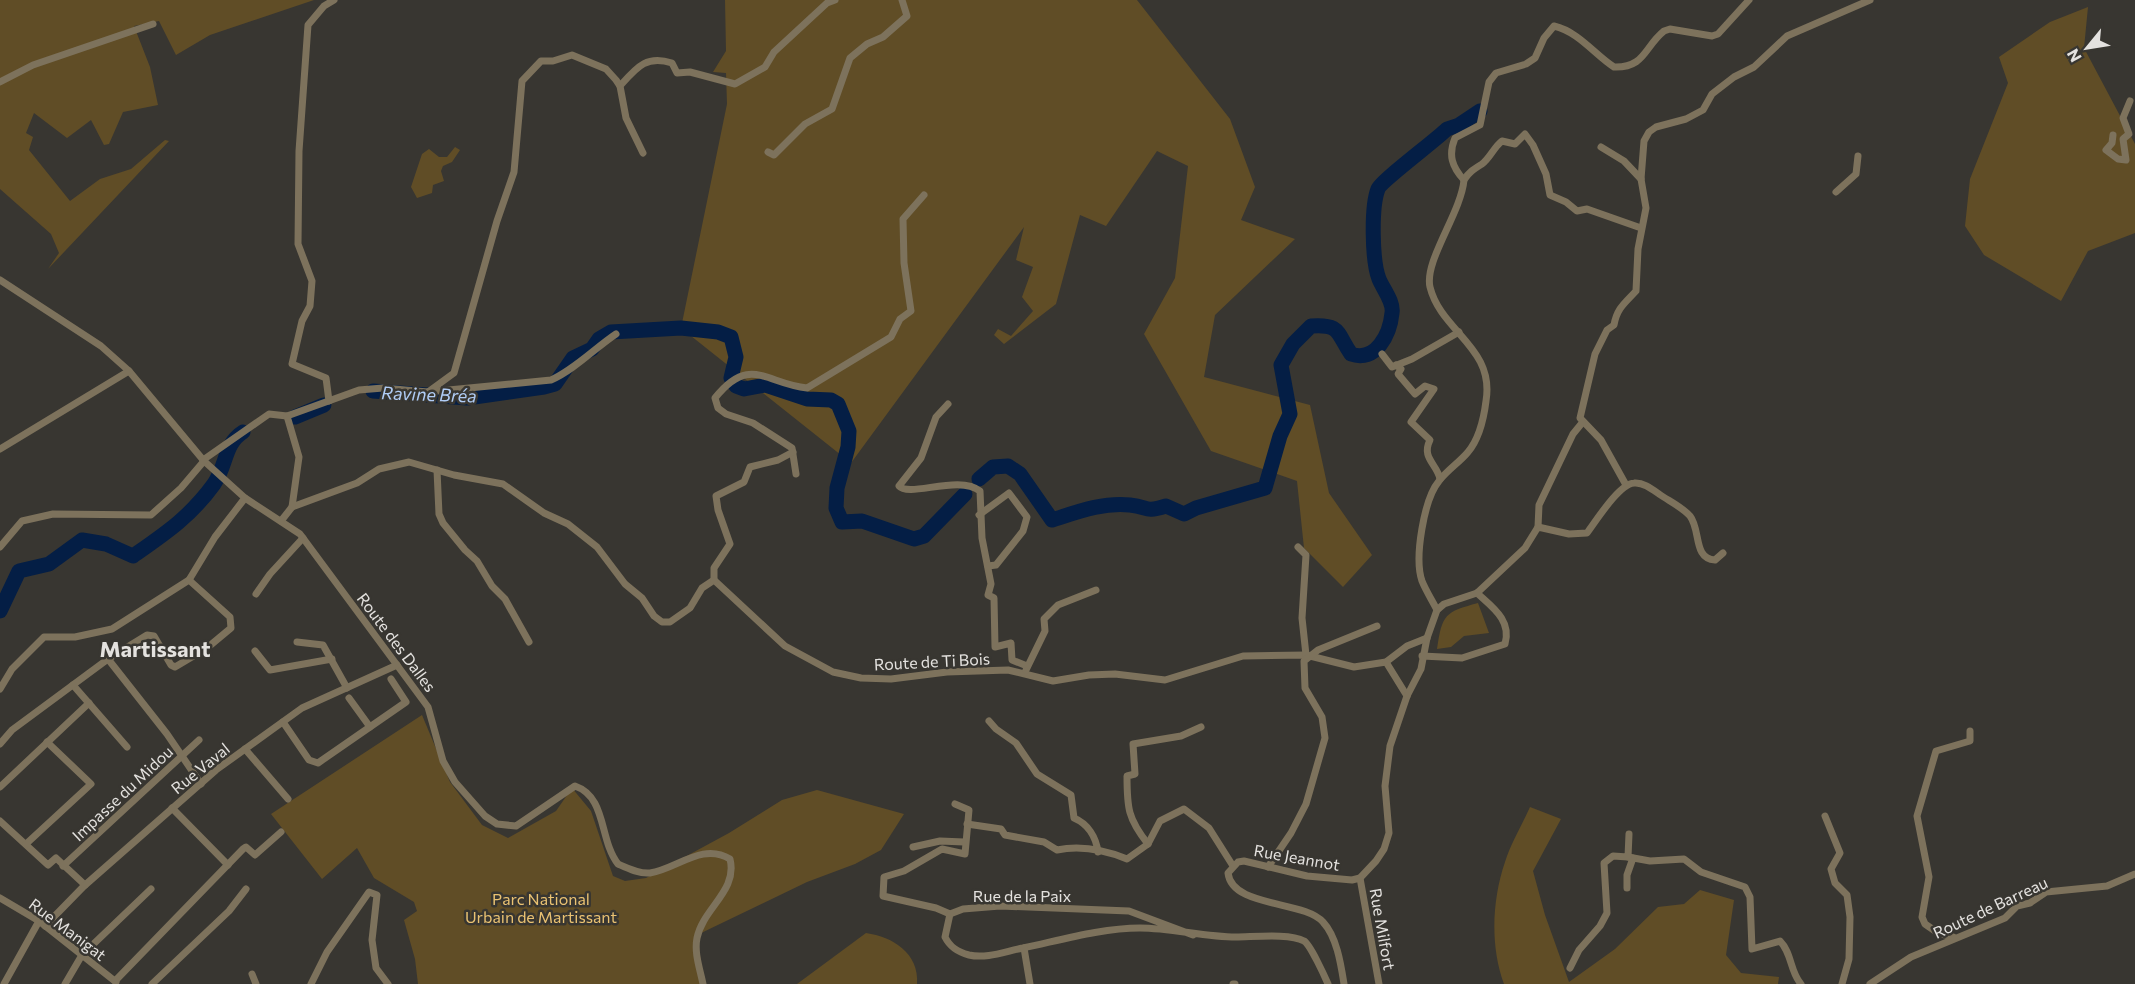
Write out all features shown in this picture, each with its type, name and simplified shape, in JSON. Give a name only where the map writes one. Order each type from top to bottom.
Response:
[{"type":"street","points":[[329,401],[326,378],[292,364],[302,321],[310,306],[312,281],[298,244],[299,151],[308,25],[324,6],[334,0]]},
{"type":"street","points":[[620,86],[640,63],[651,60],[672,63],[676,73],[690,72],[735,84],[761,70],[774,52],[827,3],[835,0]]},
{"type":"street","points":[[768,152],[774,155],[805,124],[832,109],[850,58],[867,44],[883,38],[907,16],[902,0]]},
{"type":"street","points":[[1464,180],[1456,172],[1450,158],[1455,138],[1480,125],[1489,82],[1496,73],[1526,64],[1534,58],[1544,38],[1554,26],[1566,29],[1582,40],[1614,68],[1627,68],[1639,61],[1665,31],[1670,29],[1712,36],[1718,34],[1749,0]]},
{"type":"street","points":[[1641,228],[1587,209],[1576,211],[1566,202],[1550,195],[1546,174],[1533,145],[1525,134],[1515,144],[1502,141],[1484,163],[1468,173],[1464,180],[1463,194],[1453,221],[1430,268],[1430,287],[1440,306],[1486,371],[1486,401],[1479,429],[1470,450],[1440,479],[1427,504],[1419,562],[1422,580],[1437,609],[1444,604],[1477,593],[1526,548],[1538,527],[1539,505],[1573,434],[1582,423],[1581,407],[1594,354],[1607,330],[1614,325],[1616,313],[1621,305],[1636,291],[1641,228],[1646,208],[1641,179],[1644,141],[1656,127],[1686,119],[1703,110],[1712,94],[1734,77],[1754,67],[1787,36],[1870,0]]},
{"type":"street","points":[[0,82],[33,65],[153,24]]},
{"type":"street","points":[[428,392],[454,373],[497,221],[514,172],[522,81],[541,61],[553,62],[572,56],[606,69],[620,86],[626,118],[643,153]]},
{"type":"street","points":[[2112,135],[2112,143],[2106,150],[2118,159],[2126,160],[2127,155],[2123,144],[2128,134],[2123,118],[2130,101]]},
{"type":"street","points":[[1601,147],[1624,161],[1641,179]]},
{"type":"street","points":[[1836,192],[1856,174],[1858,156]]},
{"type":"street","points":[[796,474],[793,452],[766,430],[726,414],[718,408],[715,398],[728,384],[750,373],[758,373],[784,385],[807,388],[891,337],[900,319],[911,311],[904,263],[903,219],[924,195]]},
{"type":"street","name":"Route des Dalles","points":[[0,280],[100,346],[129,371],[204,461],[245,498],[303,538],[428,707],[443,761],[455,782],[485,816],[497,824],[516,826],[525,822],[574,786],[584,789],[597,804],[605,839],[618,864],[647,873],[667,869],[684,859],[708,853],[722,854],[730,859],[731,881],[697,936],[697,952],[703,984]]},
{"type":"street","points":[[1382,354],[1392,367],[1459,332]]},
{"type":"street","points":[[0,547],[22,521],[52,514],[151,515],[181,488],[204,461],[269,414],[287,416],[359,390],[383,388],[428,392],[551,380],[565,374],[586,354],[616,334]]},
{"type":"street","points":[[1396,365],[1401,369],[1398,374],[1414,394],[1425,386],[1434,389],[1411,422],[1430,440],[1427,448],[1428,459],[1439,473],[1440,479]]},
{"type":"street","points":[[0,449],[129,371]]},
{"type":"street","points":[[948,404],[936,417],[921,458],[899,486],[909,490],[941,484],[975,487],[980,493],[979,515],[991,584],[988,595],[994,598],[995,647],[1011,643],[1012,660],[1027,666]]},
{"type":"street","points":[[281,521],[292,507],[299,457],[287,416]]},
{"type":"street","points":[[1582,423],[1601,440],[1626,485]]},
{"type":"street","points":[[292,507],[357,483],[379,469],[409,462],[503,484],[544,513],[568,524],[597,547],[618,576],[662,622],[670,622],[690,608],[702,588],[714,580],[714,568],[730,543],[718,510],[716,496],[744,482],[750,467],[778,460],[793,452]]},
{"type":"street","points":[[437,470],[439,514],[443,523],[477,561],[492,586],[505,599],[529,642]]},
{"type":"street","points":[[1538,527],[1569,534],[1587,533],[1626,485],[1639,483],[1689,515],[1695,525],[1701,555],[1707,560],[1714,560],[1723,553]]},
{"type":"street","points":[[979,515],[1009,493],[1027,517],[1023,531],[996,565],[988,566]]},
{"type":"street","points":[[0,689],[12,669],[44,637],[75,637],[112,629],[189,580],[215,537],[245,498]]},
{"type":"street","points":[[256,594],[270,574],[303,538]]},
{"type":"street","points":[[1268,867],[1292,833],[1306,804],[1325,738],[1322,717],[1305,688],[1304,661],[1307,655],[1302,618],[1306,555],[1298,547]]},
{"type":"street","points":[[0,744],[12,730],[108,659],[149,634],[154,636],[171,665],[178,666],[223,636],[231,628],[230,617],[189,580]]},
{"type":"street","name":"Route de Ti Bois","points":[[714,580],[785,646],[832,672],[861,678],[1008,670],[1053,681],[1089,675],[1115,674],[1165,680],[1231,658],[1307,655],[1354,667],[1386,662],[1407,646],[1427,638]]},
{"type":"street","points":[[1023,675],[1045,632],[1044,619],[1058,605],[1096,590]]},
{"type":"street","points":[[1422,656],[1462,658],[1506,644],[1507,638],[1502,616],[1477,593]]},
{"type":"street","name":"Rue Jeannot","points":[[1344,984],[1338,954],[1323,922],[1311,914],[1251,896],[1235,887],[1229,880],[1228,873],[1233,866],[1244,861],[1315,877],[1360,878],[1384,849],[1389,833],[1385,786],[1390,746],[1407,696],[1421,669],[1422,656],[1437,609]]},
{"type":"street","points":[[1307,655],[1377,626]]},
{"type":"street","points":[[297,642],[323,645],[347,687]]},
{"type":"street","points":[[255,651],[270,670],[332,659]]},
{"type":"street","points":[[108,659],[201,783]]},
{"type":"street","points":[[1386,662],[1407,696]]},
{"type":"street","name":"Rue Vaval","points":[[4,984],[42,923],[201,783],[302,708],[397,665]]},
{"type":"street","points":[[283,722],[313,764],[322,762],[406,702],[391,679]]},
{"type":"street","points":[[73,685],[127,747]]},
{"type":"street","points":[[349,698],[370,728]]},
{"type":"street","points":[[0,788],[89,703]]},
{"type":"street","points":[[989,721],[1016,743],[1036,774],[1071,795],[1074,818],[1085,822],[1095,838],[1098,852]]},
{"type":"street","points":[[1148,844],[1132,825],[1129,807],[1127,776],[1135,774],[1133,744],[1181,736],[1201,727]]},
{"type":"street","points":[[1953,937],[1938,933],[1925,924],[1922,917],[1929,877],[1917,816],[1936,751],[1970,741],[1970,731]]},
{"type":"street","name":"Impasse du Midou","points":[[63,866],[199,740]]},
{"type":"street","points":[[26,844],[91,784],[47,742]]},
{"type":"street","points":[[245,749],[288,799]]},
{"type":"street","points":[[950,914],[936,908],[883,896],[882,884],[884,877],[904,871],[942,849],[965,854],[964,842],[969,810],[955,804]]},
{"type":"street","points":[[172,808],[228,865]]},
{"type":"street","points":[[967,824],[1001,829],[1005,835],[1044,842],[1057,850],[1072,847],[1098,852],[1106,850],[1127,859],[1148,844],[1160,821],[1184,809],[1209,828],[1233,866]]},
{"type":"street","points":[[1825,816],[1840,853],[1832,869],[1835,883],[1847,895],[1850,917],[1849,959],[1842,984]]},
{"type":"street","points":[[0,821],[48,866],[56,858],[86,885]]},
{"type":"street","points":[[116,983],[246,847],[255,855],[281,832]]},
{"type":"street","points":[[1627,888],[1631,858],[1629,834]]},
{"type":"street","points":[[913,847],[940,841],[964,842]]},
{"type":"street","points":[[1570,968],[1579,950],[1600,926],[1607,914],[1604,863],[1613,856],[1650,861],[1684,859],[1701,872],[1745,887],[1750,897],[1752,949],[1780,941],[1786,946],[1797,979],[1801,984]]},
{"type":"street","name":"Route de Barreau","points":[[1870,984],[1911,957],[1953,937],[1968,934],[2005,918],[2017,906],[2030,903],[2046,892],[2107,886],[2132,875]]},
{"type":"street","name":"Rue Milfort","points":[[1360,878],[1379,984]]},
{"type":"street","points":[[65,984],[82,955],[151,889]]},
{"type":"street","points":[[152,984],[229,911],[246,889]]},
{"type":"street","points":[[311,984],[327,952],[369,892],[377,895],[372,940],[376,968],[388,984]]},
{"type":"street","points":[[0,906],[2,898]]},
{"type":"street","name":"Rue Manigat","points":[[2,898],[42,923],[116,983]]},
{"type":"street","name":"Rue de la Paix","points":[[1193,935],[1129,911],[1000,906],[963,909],[950,914],[945,937],[951,947],[969,955],[987,956],[1141,928],[1193,935],[1273,936],[1304,940],[1313,949],[1320,971],[1328,984]]},
{"type":"street","points":[[1024,948],[1030,984]]},
{"type":"street","points":[[252,974],[256,984]]},
{"type":"green space","points":[[0,0],[314,0],[210,35],[176,55],[159,21],[134,26],[150,67],[158,105],[123,112],[109,144],[104,145],[91,120],[67,138],[34,113],[26,133],[33,137],[29,150],[70,201],[100,179],[131,169],[165,140],[169,141],[48,269],[59,253],[51,234],[0,189]]},
{"type":"green space","points":[[725,0],[1137,0],[1230,119],[1255,187],[1241,220],[1295,239],[1215,315],[1204,377],[1310,405],[1329,493],[1372,555],[1343,587],[1304,548],[1297,481],[1211,451],[1144,334],[1175,278],[1188,166],[1157,151],[1106,226],[1080,215],[1056,304],[1004,344],[994,335],[998,329],[1011,336],[1033,311],[1022,297],[1033,267],[1016,260],[1024,227],[851,463],[681,328],[727,104],[726,73],[713,72],[726,51]]},
{"type":"green space","points":[[2088,7],[2084,48],[2135,144],[2135,233],[2088,251],[2061,301],[1984,255],[1965,226],[1970,179],[2008,83],[1999,57],[2050,22]]},
{"type":"green space","points":[[455,147],[460,150],[452,162],[443,166],[441,171],[444,181],[433,185],[432,193],[417,198],[411,187],[422,154],[429,149],[439,157],[447,157]]},
{"type":"green space","points":[[1478,603],[1489,633],[1464,636],[1451,647],[1437,649],[1443,621],[1447,616],[1458,609]]},
{"type":"green space","name":"Parc National Urbain de Martissant","points":[[422,715],[450,782],[482,825],[508,838],[556,811],[572,788],[591,811],[613,876],[625,881],[646,878],[729,833],[782,800],[817,790],[904,814],[881,850],[855,864],[807,882],[697,935],[704,984],[418,984],[415,959],[404,920],[417,911],[414,902],[374,878],[357,848],[322,879],[271,814]]},
{"type":"green space","points":[[1530,807],[1561,819],[1533,871],[1545,915],[1569,982],[1615,949],[1658,907],[1684,904],[1700,890],[1734,900],[1726,955],[1741,973],[1779,977],[1778,984],[1504,984],[1496,954],[1494,923],[1497,892],[1507,855]]},
{"type":"green space","points":[[866,933],[886,938],[909,955],[914,964],[917,984],[797,984]]},
{"type":"waterway","name":"Ravine Bréa","points":[[979,479],[993,467],[1008,466],[1020,474],[1052,520],[1090,508],[1120,504],[1150,509],[1166,506],[1184,514],[1196,508],[1265,488],[1280,436],[1290,414],[1281,365],[1293,344],[1311,326],[1333,328],[1351,354],[1360,356],[1374,351],[1385,338],[1391,321],[1392,309],[1379,279],[1374,247],[1373,221],[1378,189],[1447,129],[1459,125],[1480,111]]},
{"type":"waterway","name":"Ravine Bréa","points":[[373,391],[467,398],[544,387],[555,384],[573,358],[592,349],[599,339],[611,332],[681,328],[718,332],[731,337],[736,357],[731,378],[736,386],[744,389],[765,385],[807,399],[831,400],[838,404],[849,431],[848,447],[837,488],[836,508],[842,522],[862,521],[914,539],[924,536],[965,494]]},
{"type":"waterway","name":"Ravine Bréa","points":[[295,417],[324,405]]},
{"type":"waterway","name":"Ravine Bréa","points":[[0,611],[19,571],[49,564],[82,540],[106,544],[133,556],[156,540],[177,524],[205,496],[218,477],[232,443],[243,432]]},
{"type":"district","name":"Martissant","points":[[155,648]]}]
